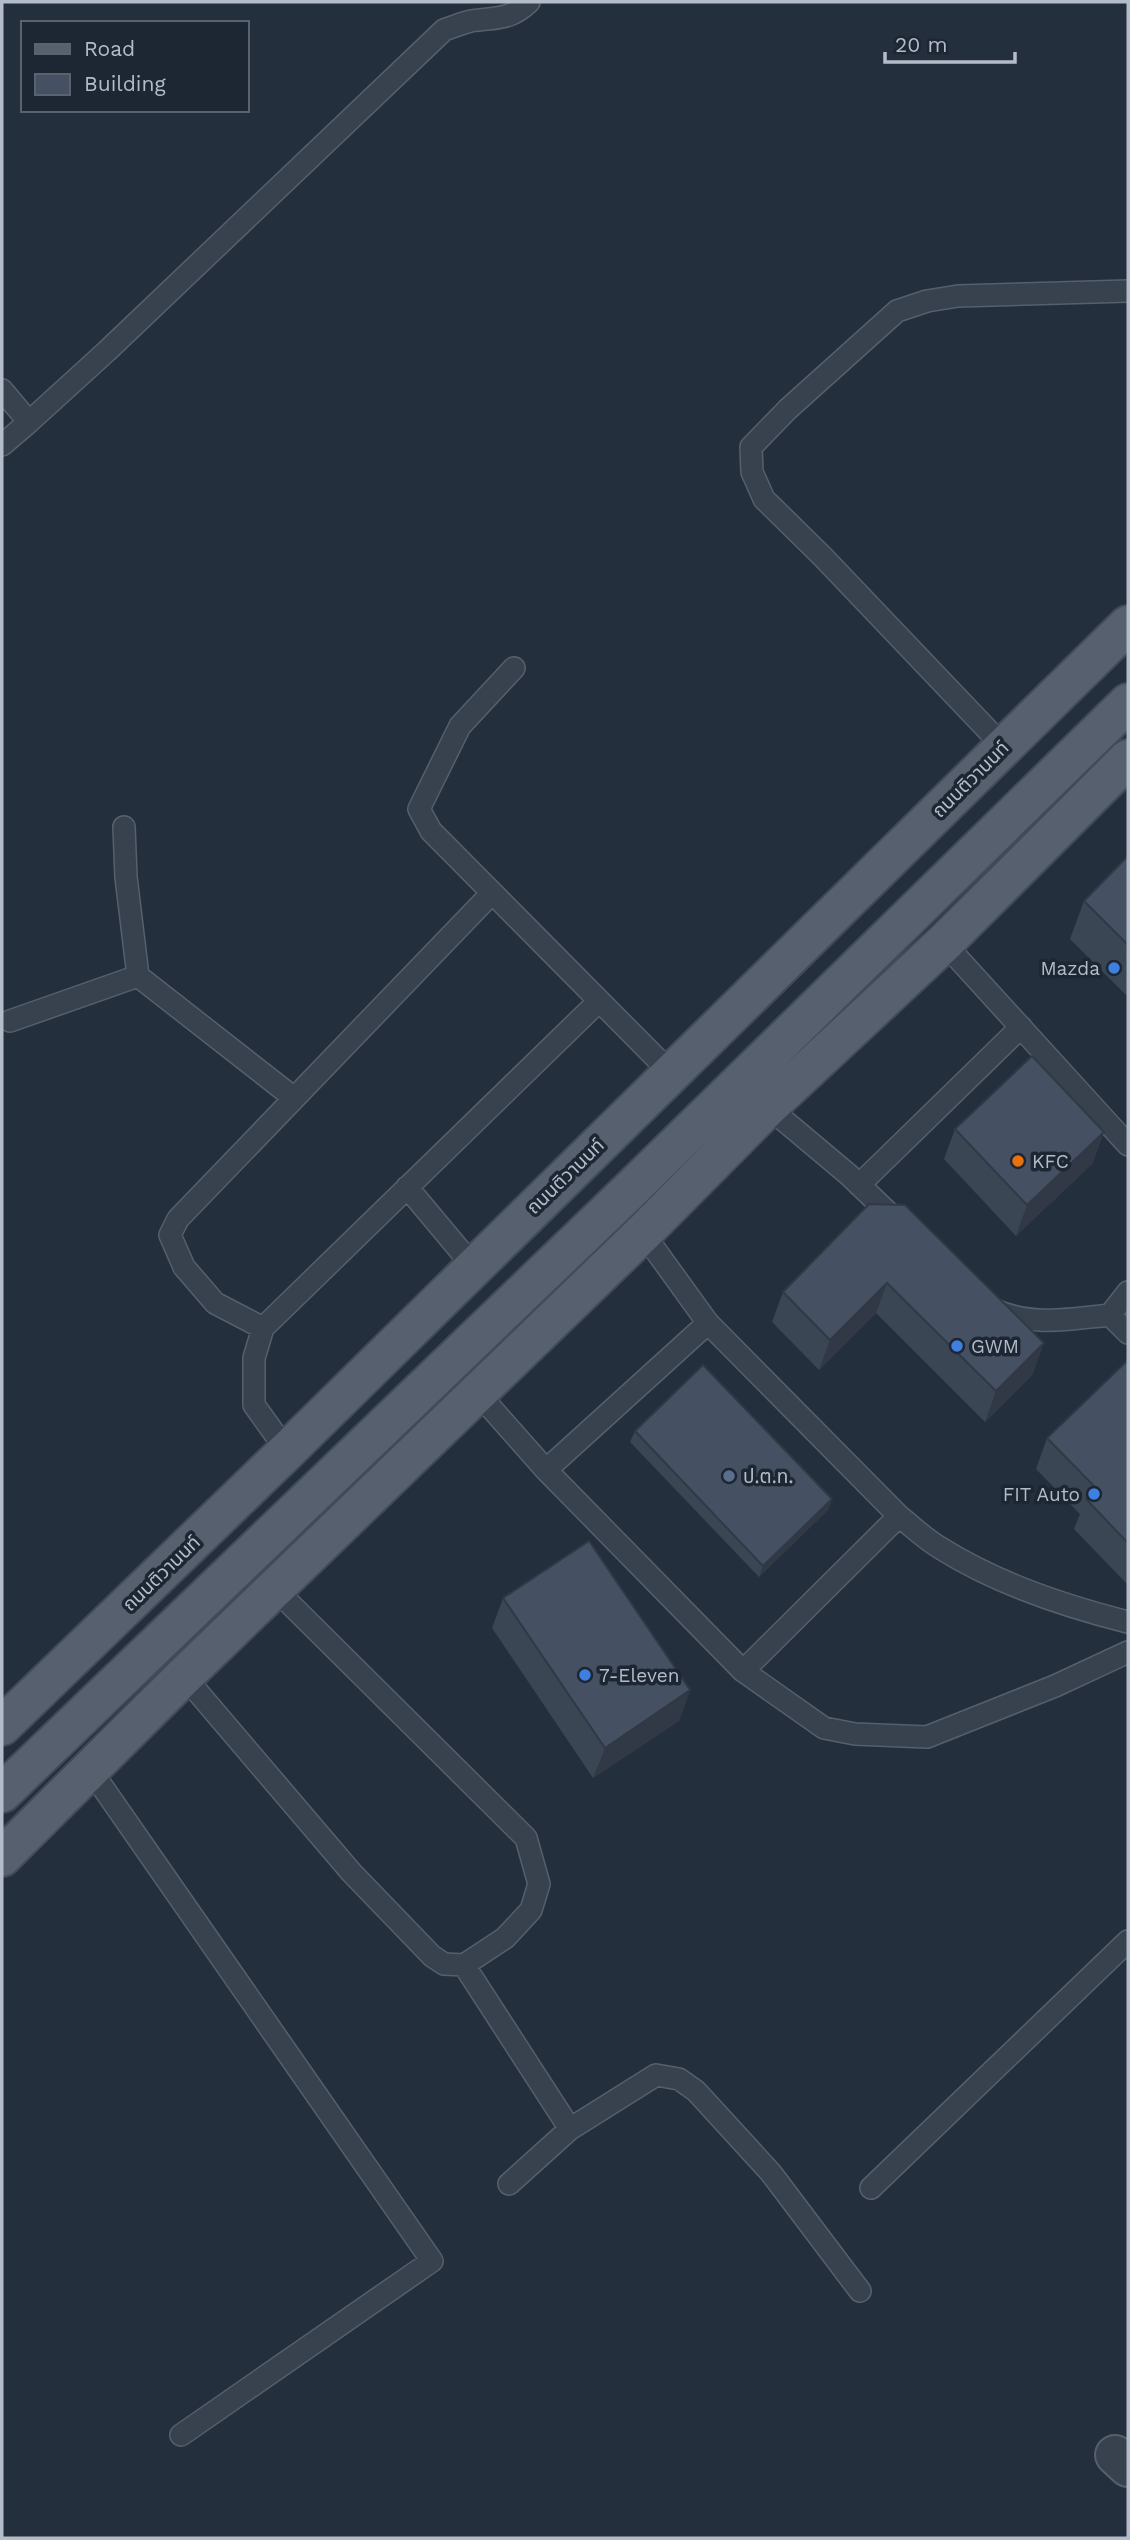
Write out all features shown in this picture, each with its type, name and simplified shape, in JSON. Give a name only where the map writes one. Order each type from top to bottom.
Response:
[{"type":"main road","name":"ถนนติวานนท์","points":[[2,1727],[1128,625]]},
{"type":"main road","points":[[2,1793],[626,1194],[1128,703]]},
{"type":"main road","points":[[2,1857],[184,1676],[643,1233],[768,1107],[944,943],[1128,759]]},
{"type":"lane","points":[[2,445],[117,341],[444,30],[470,21],[496,20],[520,10],[530,2]]},
{"type":"lane","points":[[1003,746],[764,499],[752,472],[751,447],[788,409],[897,311],[927,301],[958,296],[1128,291]]},
{"type":"lane","points":[[2,390],[29,422]]},
{"type":"lane","points":[[514,668],[460,726],[419,809],[430,831],[671,1073]]},
{"type":"lane","points":[[124,827],[126,877],[138,976],[294,1098]]},
{"type":"lane","points":[[263,1328],[215,1303],[184,1266],[170,1235],[177,1219],[492,893]]},
{"type":"lane","points":[[944,943],[1128,1145]]},
{"type":"lane","points":[[10,1021],[138,976]]},
{"type":"lane","points":[[287,1451],[254,1405],[254,1358],[263,1328],[599,1001]]},
{"type":"lane","points":[[859,1185],[1021,1027]]},
{"type":"lane","points":[[768,1107],[859,1185],[917,1240]]},
{"type":"lane","points":[[407,1187],[473,1266]]},
{"type":"lane","points":[[643,1233],[708,1324],[899,1516],[941,1549],[1013,1586],[1128,1622]]},
{"type":"lane","points":[[975,1295],[1007,1316],[1039,1322],[1110,1315],[1128,1292]]},
{"type":"lane","points":[[1110,1315],[1128,1333]]},
{"type":"lane","points":[[546,1469],[708,1324]]},
{"type":"lane","points":[[477,1392],[546,1469],[743,1671],[824,1728],[855,1734],[927,1737],[1055,1686],[1128,1652]]},
{"type":"lane","points":[[743,1671],[899,1516]]},
{"type":"lane","points":[[184,1676],[351,1872],[432,1956],[444,1965],[464,1965],[505,1938],[531,1910],[539,1884],[526,1838],[276,1590]]},
{"type":"lane","points":[[90,1769],[432,2261],[181,2435]]},
{"type":"lane","points":[[871,2188],[1128,1941]]},
{"type":"lane","points":[[464,1965],[570,2129]]},
{"type":"lane","points":[[509,2184],[570,2129],[656,2075],[679,2079],[696,2091],[771,2173],[860,2291]]},
{"type":"building","points":[[1128,856],[1128,945],[1084,901]]},
{"type":"building","name":"KFC","points":[[1032,1056],[1104,1132],[1027,1205],[955,1129]]},
{"type":"building","points":[[869,1204],[905,1205],[1044,1343],[996,1391],[887,1283],[830,1340],[783,1292]]},
{"type":"building","name":"FIT Auto","points":[[1128,1360],[1128,1543],[1086,1499],[1096,1488],[1047,1438]]},
{"type":"building","name":"ป.ต.ท.","points":[[703,1365],[832,1499],[763,1566],[635,1431]]},
{"type":"building","name":"7-Eleven","points":[[589,1541],[690,1690],[605,1748],[503,1598]]},
{"type":"place","name":"Mazda","points":[[1114,968]]},
{"type":"place","name":"KFC","points":[[1018,1161]]},
{"type":"place","name":"GWM","points":[[957,1346]]},
{"type":"place","name":"ป.ต.ท.","points":[[729,1476]]},
{"type":"place","name":"FIT Auto","points":[[1094,1494]]},
{"type":"place","name":"7-Eleven","points":[[585,1675]]}]
